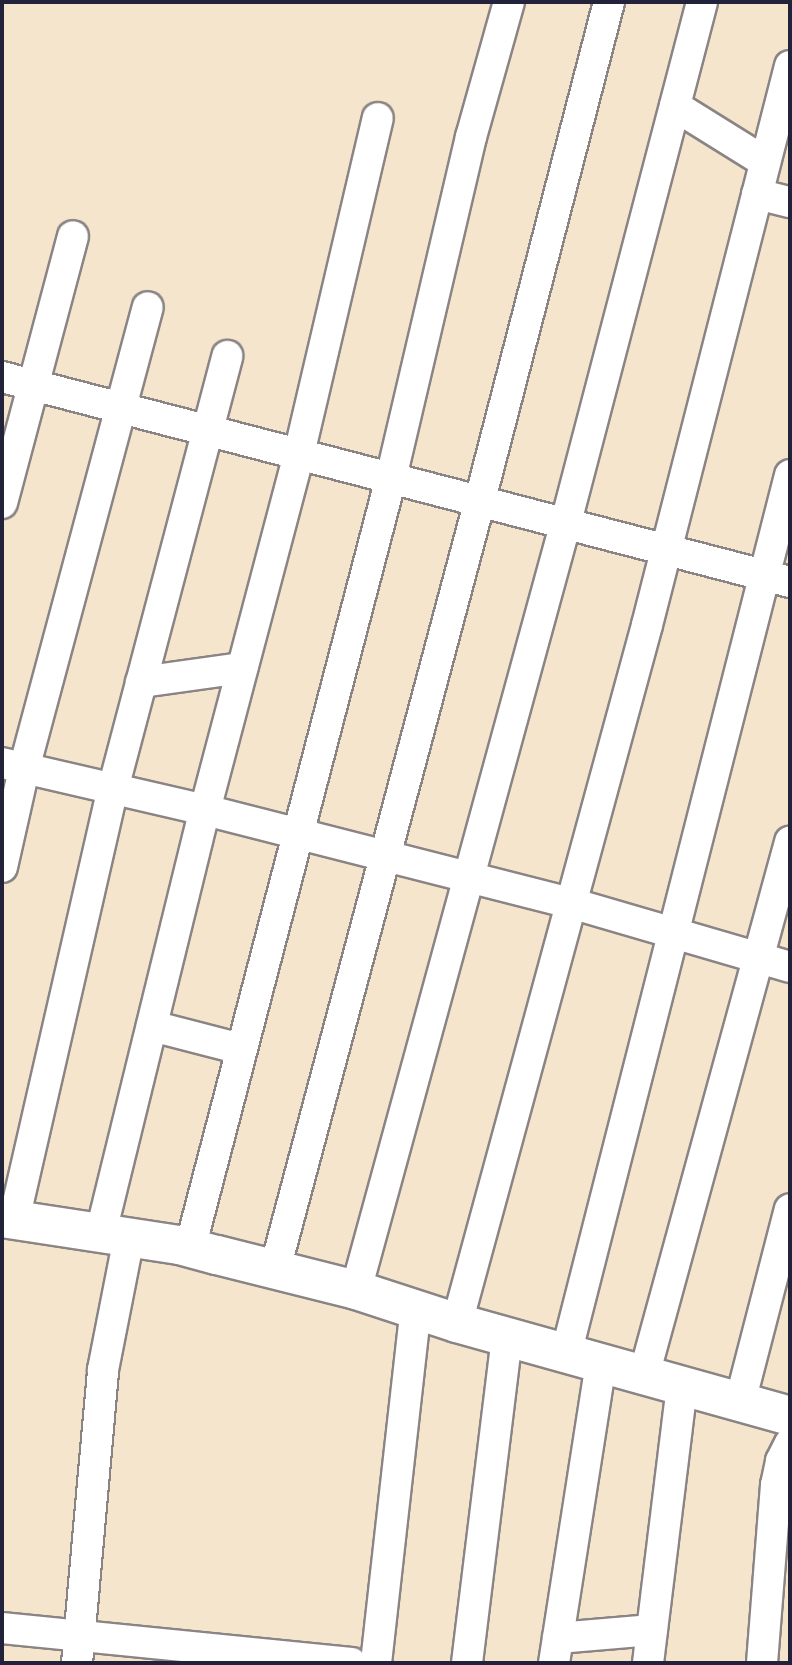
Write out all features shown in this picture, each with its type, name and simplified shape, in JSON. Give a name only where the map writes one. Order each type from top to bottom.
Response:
[{"type":"main road","points":[[8,1219],[190,1248],[275,1269],[790,1416]]},
{"type":"street","points":[[190,1248],[391,478],[471,137],[509,2]]},
{"type":"street","points":[[275,1269],[382,856],[480,500],[609,2]]},
{"type":"street","points":[[356,1290],[566,522],[702,2]]},
{"type":"street","points":[[457,1322],[667,550],[757,194],[775,145],[790,66]]},
{"type":"street","points":[[675,106],[775,145]]},
{"type":"street","points":[[78,1649],[115,1234],[152,1026],[205,810],[299,454],[378,118]]},
{"type":"street","points":[[757,194],[790,202]]},
{"type":"street","points":[[2,503],[74,236]]},
{"type":"street","points":[[2,867],[13,766],[121,408],[148,307]]},
{"type":"street","points":[[8,1219],[113,789],[227,356]]},
{"type":"street","points":[[2,377],[777,579]]},
{"type":"street","points":[[652,1629],[556,1651],[583,1359],[674,933],[777,579],[790,475]]},
{"type":"street","points":[[141,682],[242,668]]},
{"type":"street","points":[[13,766],[205,810],[571,903],[790,967]]},
{"type":"street","points":[[644,1376],[790,842]]},
{"type":"street","points":[[152,1026],[241,1049]]},
{"type":"street","points":[[740,1402],[790,1209]]},
{"type":"street","points":[[376,1663],[416,1309]]},
{"type":"street","points":[[467,1663],[508,1337]]},
{"type":"street","points":[[648,1663],[682,1386]]},
{"type":"street","points":[[761,1663],[776,1485],[781,1461],[790,1443]]},
{"type":"street","points":[[2,1628],[78,1649],[351,1663]]}]
